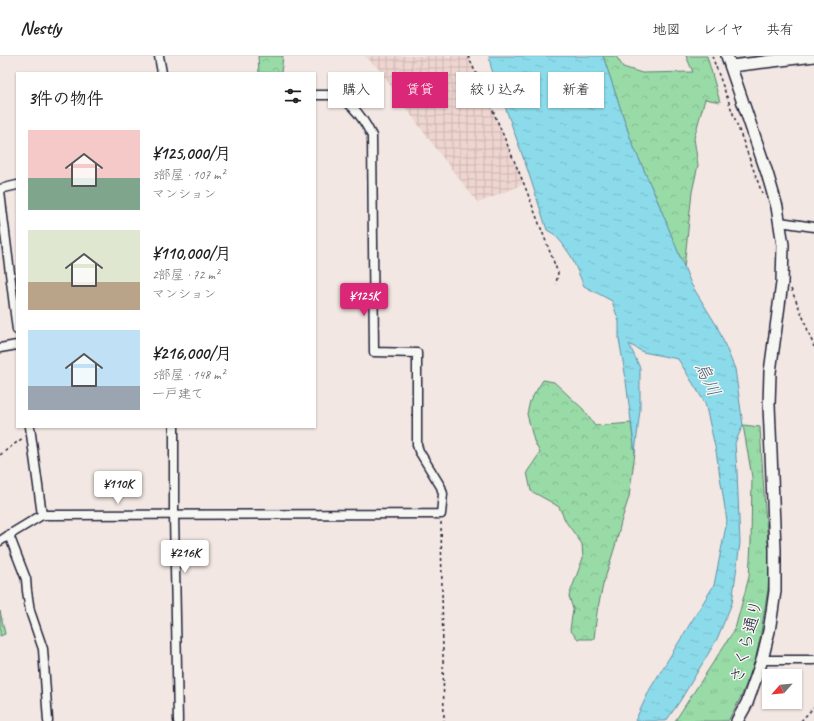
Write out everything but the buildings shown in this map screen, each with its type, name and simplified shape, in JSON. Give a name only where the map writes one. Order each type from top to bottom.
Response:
[{"type":"street","points":[[159,56],[162,72]]},
{"type":"street","points":[[729,61],[814,56]]},
{"type":"street","name":"さくら通り","points":[[729,61],[777,207],[783,245],[782,284],[770,372],[769,406],[776,566],[775,591],[769,631],[762,660],[747,703],[737,721]]},
{"type":"street","points":[[0,541],[42,515],[441,514],[443,494],[441,487],[419,451],[417,445],[417,353],[374,352],[372,136],[362,118],[343,99],[332,95],[316,95]]},
{"type":"street","points":[[16,185],[0,191],[16,322]]},
{"type":"street","points":[[780,222],[814,227]]},
{"type":"street","points":[[0,348],[16,344]]},
{"type":"street","points":[[174,428],[178,721]]},
{"type":"street","points":[[30,429],[42,515]]},
{"type":"street","points":[[10,535],[26,579],[30,611],[43,649],[48,721]]},
{"type":"street","points":[[762,660],[814,660]]},
{"type":"path","points":[[468,56],[524,184],[558,272],[556,284]]},
{"type":"path","points":[[712,56],[764,199]]},
{"type":"path","points":[[790,287],[804,317],[814,347]]},
{"type":"path","points":[[0,455],[30,429]]},
{"type":"path","points":[[441,514],[444,721]]},
{"type":"path","points":[[801,721],[814,707]]},
{"type":"shaded area","points":[[365,56],[468,56],[475,72],[456,72],[456,108],[492,108],[524,184],[478,203],[406,108],[448,108],[448,72],[392,72],[392,88],[384,76],[384,72]]},
{"type":"green space","points":[[258,56],[283,56],[281,72],[259,72]]},
{"type":"green space","points":[[603,56],[616,56],[623,67],[642,73],[693,72],[686,56],[707,56],[720,102],[705,99],[694,138],[698,165],[692,192],[684,268],[658,202],[632,143]]},
{"type":"green space","points":[[543,380],[554,382],[583,409],[595,426],[631,423],[635,453],[629,497],[603,585],[597,612],[594,639],[578,639],[570,630],[573,609],[569,596],[583,558],[582,544],[566,522],[559,507],[531,491],[527,472],[540,453],[534,441],[527,414],[530,401]]},
{"type":"green space","points":[[743,425],[760,427],[770,564],[768,589],[757,657],[741,697],[728,721],[675,721],[735,629],[749,577],[752,477]]},
{"type":"green space","points":[[0,611],[5,634],[0,636]]},
{"type":"water","name":"烏川","points":[[489,56],[603,56],[632,143],[658,202],[691,284],[717,326],[735,369],[743,425],[735,443],[740,543],[732,603],[717,639],[680,701],[666,721],[635,721],[650,689],[714,585],[727,521],[716,451],[705,403],[678,359],[643,352],[629,344],[640,368],[640,410],[635,453],[625,373],[619,339],[619,322],[612,301],[584,286],[571,256],[554,234],[547,230],[506,108],[540,108],[540,72],[493,72]]}]
